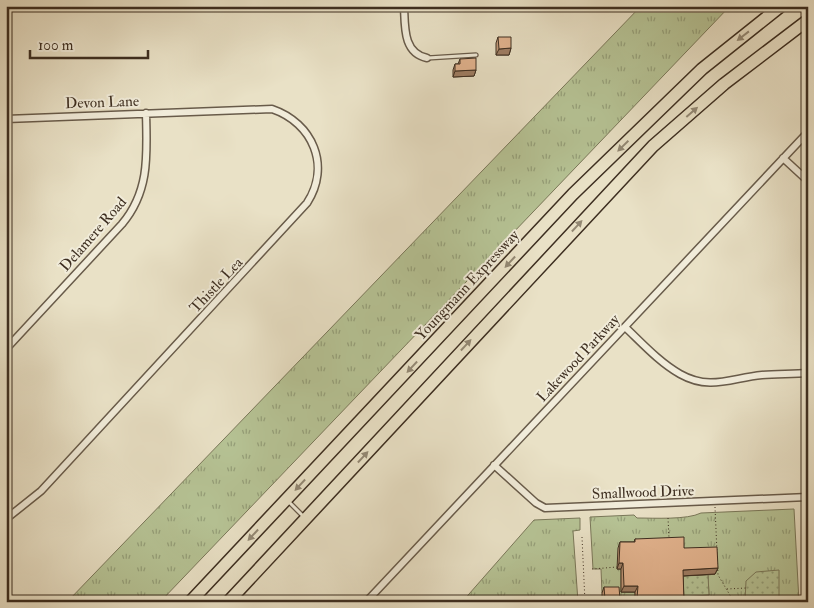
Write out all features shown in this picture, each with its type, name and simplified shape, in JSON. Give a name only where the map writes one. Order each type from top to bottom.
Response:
[{"type":"highway","name":"Youngmann Expressway","points":[[190,602],[573,194],[702,69],[781,6]]},
{"type":"highway","points":[[228,602],[653,146],[724,84],[808,20]]},
{"type":"street","points":[[404,6],[406,35],[410,48],[420,56],[427,58]]},
{"type":"street","name":"Thistle Lea","points":[[6,519],[41,491],[282,232],[313,195],[319,175],[317,154],[308,134],[292,119],[272,109],[198,111]]},
{"type":"street","name":"Devon Lane","points":[[6,119],[198,111]]},
{"type":"street","name":"Delamere Road","points":[[6,349],[122,224],[135,206],[146,174],[146,113]]},
{"type":"street","name":"Lakewood Parkway","points":[[366,602],[808,132]]},
{"type":"street","points":[[783,158],[808,181]]},
{"type":"street","points":[[625,326],[680,374],[702,382],[728,383],[760,376],[808,373]]},
{"type":"street","name":"Smallwood Drive","points":[[494,465],[536,503],[545,508],[808,497]]},
{"type":"lane","points":[[427,58],[476,55]]},
{"type":"lane","points":[[286,500],[306,518]]},
{"type":"path","points":[[714,501],[718,575],[734,602]]},
{"type":"path","points":[[668,518],[669,543]]},
{"type":"path","points":[[582,537],[585,602]]},
{"type":"path","points":[[592,569],[617,567]]},
{"type":"path","points":[[726,589],[746,588]]},
{"type":"green space","points":[[641,6],[730,6],[160,602],[67,602]]},
{"type":"green space","points":[[794,509],[799,602],[682,602],[682,597],[709,595],[708,575],[715,574],[621,569],[621,592],[635,592],[635,602],[617,602],[602,593],[601,569],[593,569],[590,517],[634,515],[637,518],[670,518],[687,517],[701,513]]},
{"type":"green space","points":[[580,518],[580,530],[573,531],[578,602],[462,602],[534,520]]},
{"type":"green space","points":[[779,570],[779,602],[745,602],[746,581],[756,572]]},
{"type":"green space","points":[[708,575],[709,595],[682,597],[681,576]]},
{"type":"building","points":[[498,37],[511,37],[511,48],[499,49]]},
{"type":"building","points":[[476,58],[476,70],[455,71],[455,64],[460,64],[460,59]]},
{"type":"building","points":[[684,537],[684,548],[717,547],[718,568],[683,570],[684,602],[638,602],[638,586],[624,586],[623,563],[619,563],[620,542],[635,542],[635,539]]},
{"type":"building","points":[[604,587],[619,587],[620,599],[605,599]]}]
